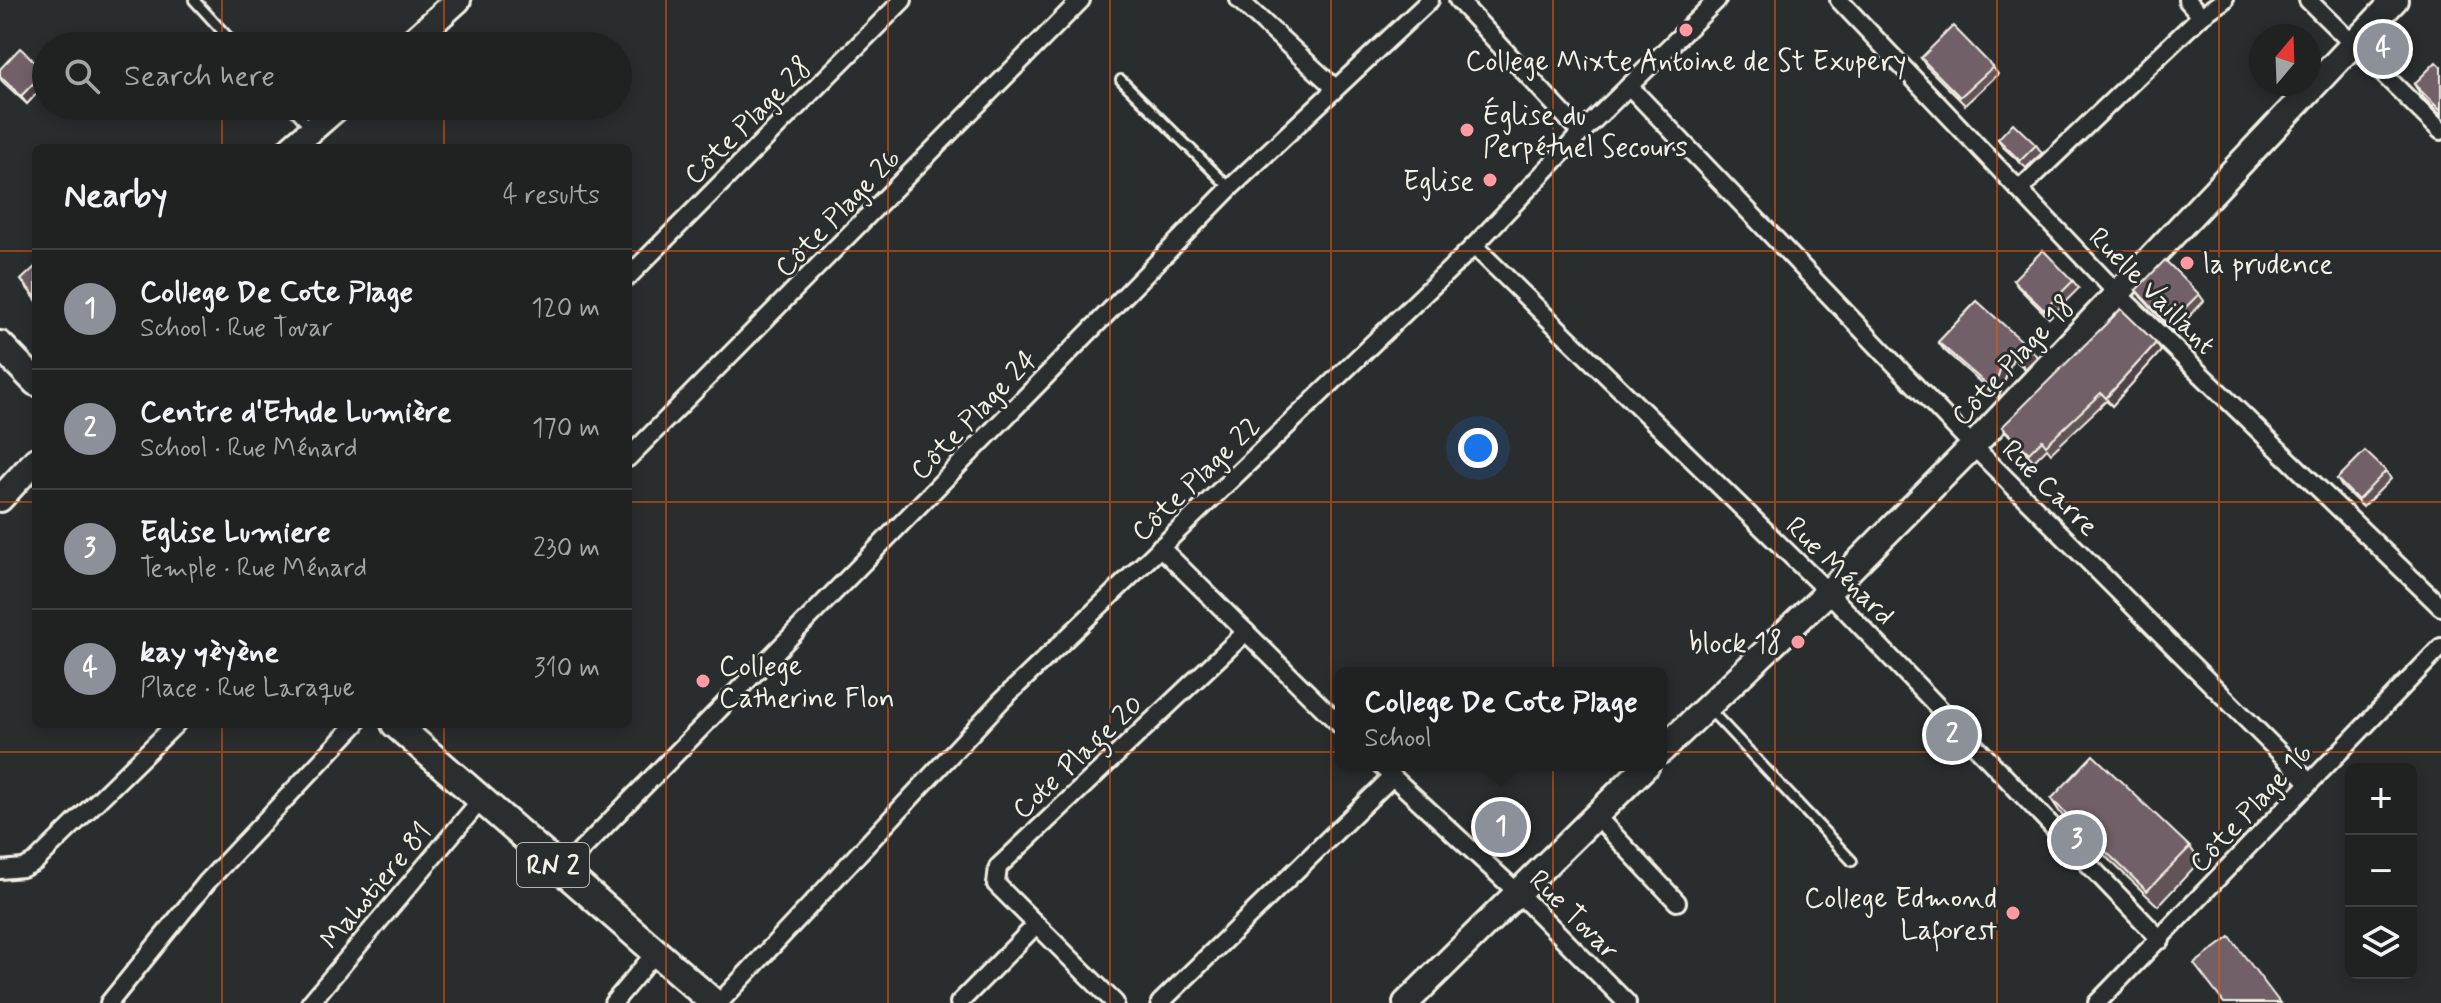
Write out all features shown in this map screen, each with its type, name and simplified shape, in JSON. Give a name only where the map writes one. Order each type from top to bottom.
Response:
[{"type":"main road","points":[[0,345],[32,371]]},
{"type":"main road","name":"RN 2","points":[[399,728],[560,872],[716,1003]]},
{"type":"street","name":"Côte Plage 28","points":[[632,273],[903,0]]},
{"type":"street","name":"Côte Plage 26","points":[[632,454],[1081,0]]},
{"type":"street","points":[[1239,0],[1334,87]]},
{"type":"street","name":"Côte Plage 24","points":[[560,872],[1230,188],[1430,0]]},
{"type":"street","points":[[1458,0],[1581,133]]},
{"type":"street","name":"Côte Plage 22","points":[[716,1003],[1001,701],[1474,246],[1581,133],[1717,0]]},
{"type":"street","name":"Ruelle Vaillant","points":[[1839,0],[2117,293],[2441,607]]},
{"type":"street","points":[[2187,0],[2201,16]]},
{"type":"street","points":[[2019,190],[2201,16],[2224,0]]},
{"type":"street","points":[[2308,0],[2441,131]]},
{"type":"street","name":"Côte Plage 18","points":[[1667,745],[1828,592],[1973,446],[2395,0]]},
{"type":"street","points":[[421,32],[452,2]]},
{"type":"street","name":"Rue Carre","points":[[1629,86],[1973,446],[2309,782]]},
{"type":"street","points":[[296,144],[323,120]]},
{"type":"street","name":"Rue Ménard","points":[[1474,246],[1828,592],[2161,940]]},
{"type":"street","points":[[0,499],[32,464]]},
{"type":"street","points":[[1160,547],[1335,720]]},
{"type":"street","name":"Cote Plage 20","points":[[1115,1003],[996,884],[998,867],[1246,632]]},
{"type":"street","name":"Côte Plage 16","points":[[2097,1003],[2441,647]]},
{"type":"street","points":[[0,870],[23,868],[35,862],[172,728]]},
{"type":"street","points":[[109,1003],[207,882],[352,728]]},
{"type":"street","points":[[1160,1003],[1386,771]]},
{"type":"street","name":"Rue Tovar","points":[[1386,771],[1517,892],[1627,1003]]},
{"type":"street","points":[[1406,1003],[1641,771]]},
{"type":"street","name":"Mahotiere 81","points":[[310,1003],[480,801]]},
{"type":"street","points":[[1595,815],[1677,902]]},
{"type":"street","points":[[959,1003],[1036,925]]},
{"type":"street","points":[[613,1003],[656,952]]},
{"type":"lane","points":[[194,0],[223,32]]},
{"type":"lane","points":[[1121,80],[1230,188]]},
{"type":"lane","points":[[303,120],[312,130]]},
{"type":"lane","points":[[1706,707],[1852,861]]},
{"type":"building","points":[[2384,21],[2407,44],[2389,62],[2366,39]]},
{"type":"building","points":[[1953,26],[1993,67],[1960,97],[1921,58]]},
{"type":"building","points":[[20,48],[32,59],[32,85],[21,96],[0,76],[0,69]]},
{"type":"building","points":[[2436,62],[2441,67],[2441,111],[2414,84]]},
{"type":"building","points":[[2013,123],[2036,145],[2020,161],[1998,139]]},
{"type":"building","points":[[2043,250],[2073,281],[2044,310],[2013,280]]},
{"type":"building","points":[[2165,260],[2199,294],[2168,325],[2136,290]]},
{"type":"building","points":[[32,270],[32,292],[21,280]]},
{"type":"building","points":[[1977,301],[2031,349],[2020,361],[2007,350],[1993,390],[1938,342]]},
{"type":"building","points":[[2121,309],[2156,343],[2106,398],[2101,393],[2046,445],[2042,440],[2029,453],[2002,427]]},
{"type":"building","points":[[2365,451],[2386,471],[2358,500],[2337,479]]},
{"type":"building","points":[[2093,755],[2190,847],[2147,891],[2051,799]]},
{"type":"building","points":[[2230,937],[2280,1003],[2224,1003],[2194,964]]},
{"type":"place","name":"College Mixte Antoine de St Exupery","points":[[1686,30]]},
{"type":"place","name":"kay yèyène","points":[[2383,49]]},
{"type":"place","name":"Église du Perpétuel Secours","points":[[1467,130]]},
{"type":"place","name":"Eglise","points":[[1490,180]]},
{"type":"place","name":"la prudence","points":[[2187,263]]},
{"type":"place","name":"block 18","points":[[1798,642]]},
{"type":"place","name":"College Catherine Flon","points":[[703,681]]},
{"type":"place","name":"Centre d'Etude Lumière","points":[[1952,735]]},
{"type":"place","name":"College De Cote Plage","points":[[1501,827]]},
{"type":"place","name":"Eglise Lumiere","points":[[2077,840]]},
{"type":"place","name":"College Edmond Laforest","points":[[2013,913]]}]
